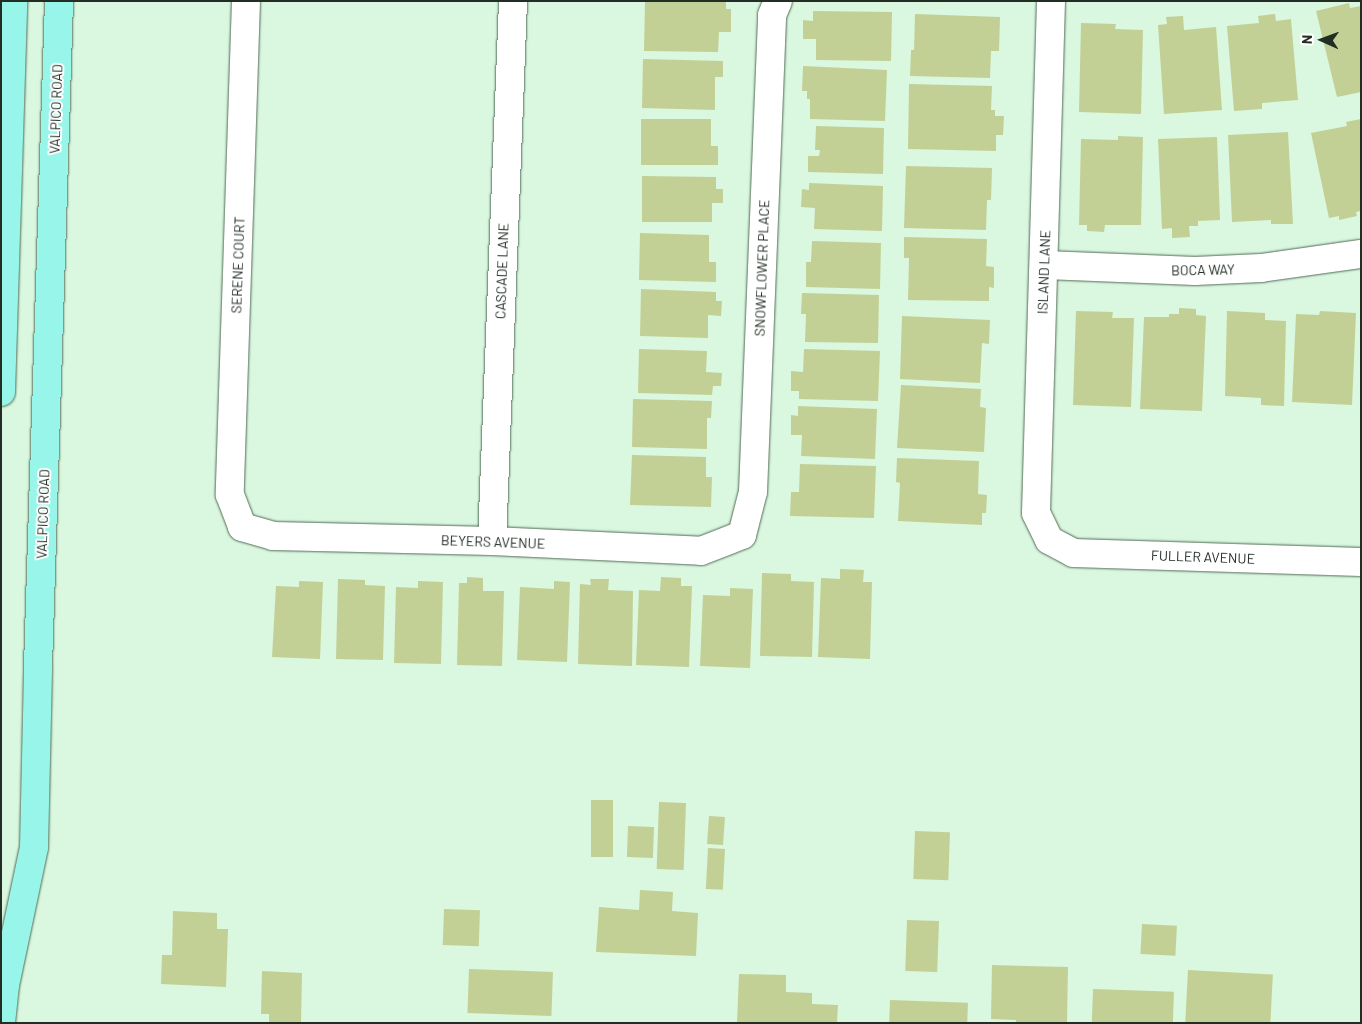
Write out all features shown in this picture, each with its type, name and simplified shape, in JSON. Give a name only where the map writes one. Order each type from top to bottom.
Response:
[{"type":"main road","points":[[1,392],[13,1]]},
{"type":"main road","name":"VALPICO ROAD","points":[[1,1023],[5,985],[34,846],[38,656],[59,1]]},
{"type":"street","name":"SERENE COURT","points":[[242,527],[230,495],[246,1]]},
{"type":"street","name":"CASCADE LANE","points":[[492,542],[513,1]]},
{"type":"street","name":"SNOWFLOWER PLACE","points":[[742,535],[753,492],[772,15],[778,1]]},
{"type":"street","name":"ISLAND LANE","points":[[1048,540],[1036,513],[1045,266],[1051,1]]},
{"type":"street","name":"BOCA WAY","points":[[1045,266],[1195,271],[1261,268],[1361,254]]},
{"type":"street","name":"BEYERS AVENUE","points":[[242,527],[273,536],[492,542],[701,551],[742,535]]},
{"type":"street","name":"FULLER AVENUE","points":[[1048,540],[1073,553],[1361,562]]},
{"type":"building","points":[[645,1],[726,2],[726,9],[731,9],[731,32],[719,32],[718,52],[644,51]]},
{"type":"building","points":[[1349,3],[1350,8],[1361,6],[1361,92],[1337,97],[1316,11]]},
{"type":"building","points":[[813,11],[892,12],[891,61],[816,60],[816,39],[803,39],[803,20],[813,21]]},
{"type":"building","points":[[915,14],[1000,17],[999,51],[991,51],[990,78],[910,76],[911,50],[914,50]]},
{"type":"building","points":[[1275,14],[1276,21],[1291,19],[1298,100],[1262,103],[1262,109],[1234,111],[1227,26],[1259,23],[1258,16]]},
{"type":"building","points":[[1183,16],[1184,30],[1216,27],[1222,110],[1164,114],[1158,25],[1167,24],[1166,17]]},
{"type":"building","points":[[1081,23],[1116,24],[1115,29],[1143,30],[1141,114],[1079,112]]},
{"type":"building","points":[[643,59],[723,61],[723,77],[715,77],[715,110],[642,108]]},
{"type":"building","points":[[803,66],[887,70],[885,121],[810,119],[810,99],[807,99],[807,91],[802,91]]},
{"type":"building","points":[[909,84],[992,86],[991,110],[995,110],[995,116],[1004,116],[1003,135],[996,135],[996,151],[908,149]]},
{"type":"building","points":[[641,119],[711,119],[711,146],[718,146],[718,165],[641,165]]},
{"type":"building","points":[[1361,119],[1361,211],[1356,212],[1357,216],[1339,220],[1339,216],[1329,218],[1311,133],[1347,126],[1346,122]]},
{"type":"building","points":[[816,126],[884,128],[883,174],[808,172],[808,156],[819,156],[820,150],[815,150]]},
{"type":"building","points":[[1288,132],[1293,224],[1271,224],[1271,220],[1232,222],[1228,135]]},
{"type":"building","points":[[1118,136],[1143,137],[1141,225],[1105,225],[1104,232],[1087,231],[1087,225],[1079,225],[1081,139],[1118,140]]},
{"type":"building","points":[[1217,137],[1220,220],[1198,221],[1198,226],[1189,226],[1190,237],[1172,238],[1172,228],[1162,229],[1158,139]]},
{"type":"building","points":[[906,166],[992,168],[991,200],[987,200],[986,230],[904,228]]},
{"type":"building","points":[[642,176],[716,177],[716,189],[723,189],[723,203],[712,203],[712,222],[642,222]]},
{"type":"building","points":[[809,183],[883,186],[882,231],[814,229],[815,208],[801,207],[802,189],[809,190]]},
{"type":"building","points":[[640,233],[709,235],[709,262],[716,262],[716,282],[639,280]]},
{"type":"building","points":[[904,237],[987,239],[986,266],[994,267],[994,288],[989,287],[989,301],[908,300],[909,258],[904,258]]},
{"type":"building","points":[[812,241],[881,243],[880,289],[806,287],[806,262],[811,262]]},
{"type":"building","points":[[641,289],[716,292],[716,301],[722,301],[721,316],[708,315],[708,338],[640,336]]},
{"type":"building","points":[[802,293],[879,295],[878,343],[805,342],[806,314],[801,314]]},
{"type":"building","points":[[1179,308],[1196,309],[1196,315],[1206,316],[1202,411],[1140,409],[1144,317],[1169,317],[1169,314],[1179,314]]},
{"type":"building","points":[[1076,311],[1113,312],[1112,318],[1134,318],[1131,407],[1073,405]]},
{"type":"building","points":[[1227,311],[1265,313],[1265,320],[1286,321],[1284,406],[1261,405],[1261,398],[1225,396]]},
{"type":"building","points":[[1320,311],[1356,313],[1352,405],[1292,402],[1296,314],[1319,315]]},
{"type":"building","points":[[902,316],[990,320],[989,344],[982,343],[980,383],[900,379]]},
{"type":"building","points":[[639,349],[707,351],[706,372],[722,373],[721,386],[713,386],[712,395],[638,393]]},
{"type":"building","points":[[804,349],[880,351],[878,401],[799,399],[799,391],[791,391],[791,371],[803,372]]},
{"type":"building","points":[[901,385],[981,389],[980,407],[986,408],[984,452],[897,448]]},
{"type":"building","points":[[633,399],[712,401],[711,418],[707,418],[707,449],[632,447]]},
{"type":"building","points":[[798,406],[877,409],[875,459],[801,456],[802,435],[791,435],[791,415],[798,416]]},
{"type":"building","points":[[632,455],[706,457],[706,477],[712,477],[711,507],[630,505]]},
{"type":"building","points":[[897,458],[979,461],[978,494],[987,495],[986,513],[982,513],[982,525],[898,521],[900,483],[896,482]]},
{"type":"building","points":[[800,464],[876,466],[874,518],[790,516],[791,492],[799,492]]},
{"type":"building","points":[[840,569],[864,570],[863,582],[872,582],[870,659],[818,657],[821,578],[840,579]]},
{"type":"building","points":[[762,573],[791,574],[791,581],[814,582],[812,657],[760,656]]},
{"type":"building","points":[[467,577],[483,578],[483,591],[504,591],[502,666],[457,665],[459,583],[467,583]]},
{"type":"building","points":[[661,577],[681,578],[681,586],[692,586],[689,667],[636,665],[639,590],[660,591]]},
{"type":"building","points":[[338,579],[365,580],[365,585],[385,586],[383,660],[336,659]]},
{"type":"building","points":[[590,579],[609,579],[608,590],[633,591],[632,666],[578,664],[580,584],[591,585]]},
{"type":"building","points":[[299,581],[323,582],[320,659],[272,657],[276,586],[299,587]]},
{"type":"building","points":[[418,581],[443,582],[441,664],[394,663],[396,587],[418,588]]},
{"type":"building","points":[[554,581],[570,582],[567,662],[517,660],[520,587],[554,589]]},
{"type":"building","points":[[730,588],[753,589],[750,668],[700,666],[703,595],[730,596]]},
{"type":"building","points":[[591,800],[613,800],[613,857],[591,857]]},
{"type":"building","points":[[659,802],[686,803],[684,870],[657,869]]},
{"type":"building","points":[[709,816],[725,817],[723,845],[707,844]]},
{"type":"building","points":[[628,826],[654,827],[653,858],[627,857]]},
{"type":"building","points":[[915,831],[950,832],[948,880],[913,879]]},
{"type":"building","points":[[708,848],[725,849],[723,890],[706,889]]},
{"type":"building","points":[[640,890],[673,892],[672,911],[698,913],[696,956],[596,952],[599,907],[639,910]]},
{"type":"building","points":[[444,909],[480,910],[479,946],[443,945]]},
{"type":"building","points":[[173,911],[217,913],[217,929],[228,929],[226,987],[161,984],[162,955],[172,955]]},
{"type":"building","points":[[907,920],[939,921],[937,972],[905,971]]},
{"type":"building","points":[[1142,924],[1177,926],[1175,956],[1140,954]]},
{"type":"building","points":[[992,965],[1068,967],[1067,1023],[1016,1023],[1016,1020],[991,1019]]},
{"type":"building","points":[[469,969],[553,972],[551,1016],[467,1013]]},
{"type":"building","points":[[1188,970],[1273,974],[1270,1023],[1185,1023]]},
{"type":"building","points":[[262,971],[302,973],[301,1023],[269,1023],[269,1014],[261,1014]]},
{"type":"building","points":[[739,974],[786,975],[786,992],[812,993],[812,1004],[838,1005],[837,1023],[737,1023]]},
{"type":"building","points":[[1093,989],[1174,992],[1173,1023],[1092,1023]]},
{"type":"building","points":[[890,1000],[968,1003],[967,1023],[889,1023]]}]
